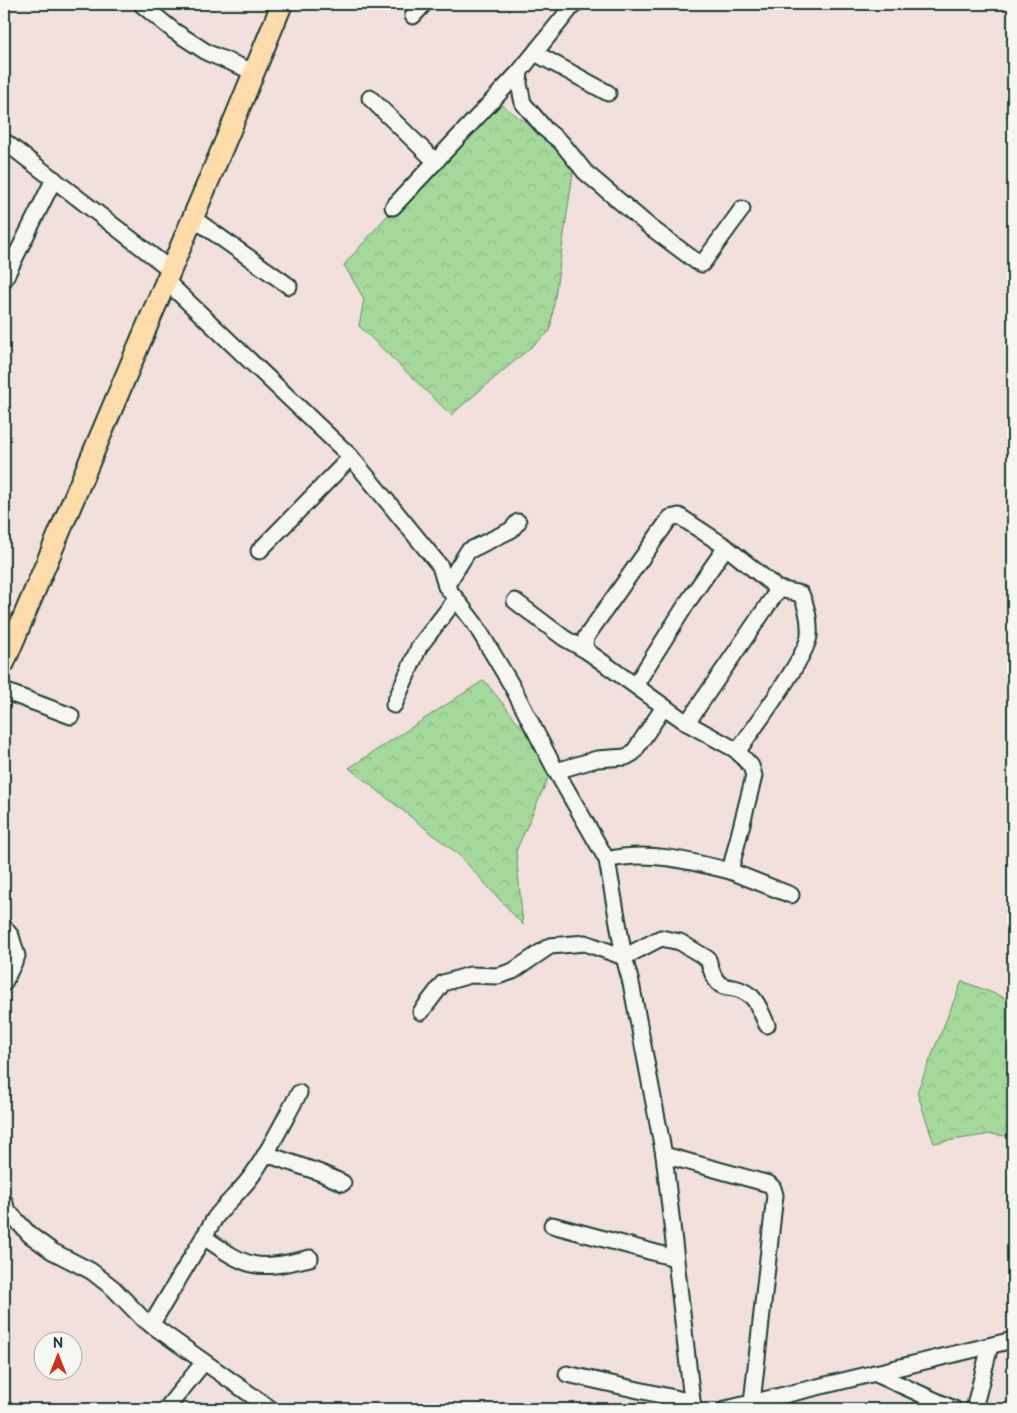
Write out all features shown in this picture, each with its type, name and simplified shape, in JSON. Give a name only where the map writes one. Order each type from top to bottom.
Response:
[{"type":"main road","points":[[4,663],[282,4]]},
{"type":"street","points":[[414,16],[424,4]]},
{"type":"street","points":[[393,207],[520,71],[574,4]]},
{"type":"street","points":[[142,5],[174,31],[208,52],[254,72]]},
{"type":"street","points":[[535,53],[608,93]]},
{"type":"street","points":[[520,71],[519,84],[523,103],[545,129],[561,142],[585,172],[650,227],[697,262],[702,264],[742,209]]},
{"type":"street","points":[[370,98],[436,162]]},
{"type":"street","points":[[4,141],[54,179],[168,275],[351,457],[440,566],[446,586],[475,624],[512,686],[556,771],[607,860],[624,957],[631,982],[664,1155],[692,1406],[567,1374]]},
{"type":"street","points":[[4,280],[54,179]]},
{"type":"street","points":[[193,218],[289,286]]},
{"type":"street","points":[[259,550],[351,457]]},
{"type":"street","points":[[587,651],[584,645],[586,637],[670,518],[679,516],[726,547],[775,588],[801,594],[806,603],[809,636],[805,649],[740,748],[736,750]]},
{"type":"street","points":[[446,586],[468,551],[511,530],[518,522]]},
{"type":"street","points":[[636,684],[689,600],[726,547]]},
{"type":"street","points":[[687,723],[776,593],[775,588]]},
{"type":"street","points":[[394,705],[419,647],[456,599]]},
{"type":"street","points":[[515,602],[564,638],[636,684],[687,723],[736,750],[751,766],[754,776],[730,871]]},
{"type":"street","points":[[4,691],[71,716]]},
{"type":"street","points":[[556,771],[597,759],[626,757],[633,753],[664,706]]},
{"type":"street","points":[[607,860],[625,856],[674,858],[730,871],[791,896]]},
{"type":"street","points":[[4,927],[11,936],[17,956],[4,983]]},
{"type":"street","points":[[421,1012],[443,982],[470,975],[498,976],[513,971],[550,946],[585,944],[624,957],[661,938],[680,942],[708,959],[714,980],[718,984],[747,994],[754,999],[767,1025]]},
{"type":"street","points":[[151,1325],[224,1206],[241,1190],[266,1154],[299,1093]]},
{"type":"street","points":[[266,1154],[344,1183]]},
{"type":"street","points":[[664,1155],[773,1188],[775,1195],[752,1403]]},
{"type":"street","points":[[4,1201],[7,1210],[30,1235],[52,1251],[91,1271],[114,1288],[132,1310],[151,1325],[271,1409]]},
{"type":"street","points":[[552,1225],[675,1258]]},
{"type":"street","points":[[204,1238],[234,1258],[253,1266],[285,1264],[310,1258]]},
{"type":"street","points":[[726,1409],[1013,1340]]},
{"type":"street","points":[[974,1409],[990,1346]]},
{"type":"street","points":[[166,1409],[204,1362]]},
{"type":"street","points":[[874,1373],[954,1409]]},
{"type":"green space","points":[[491,97],[575,159],[550,331],[451,415],[359,326],[364,299],[344,265]]},
{"type":"green space","points":[[484,680],[553,767],[516,851],[523,925],[459,855],[349,768]]},
{"type":"green space","points":[[962,981],[1013,1001],[1013,1137],[991,1134],[934,1143],[917,1092]]}]
